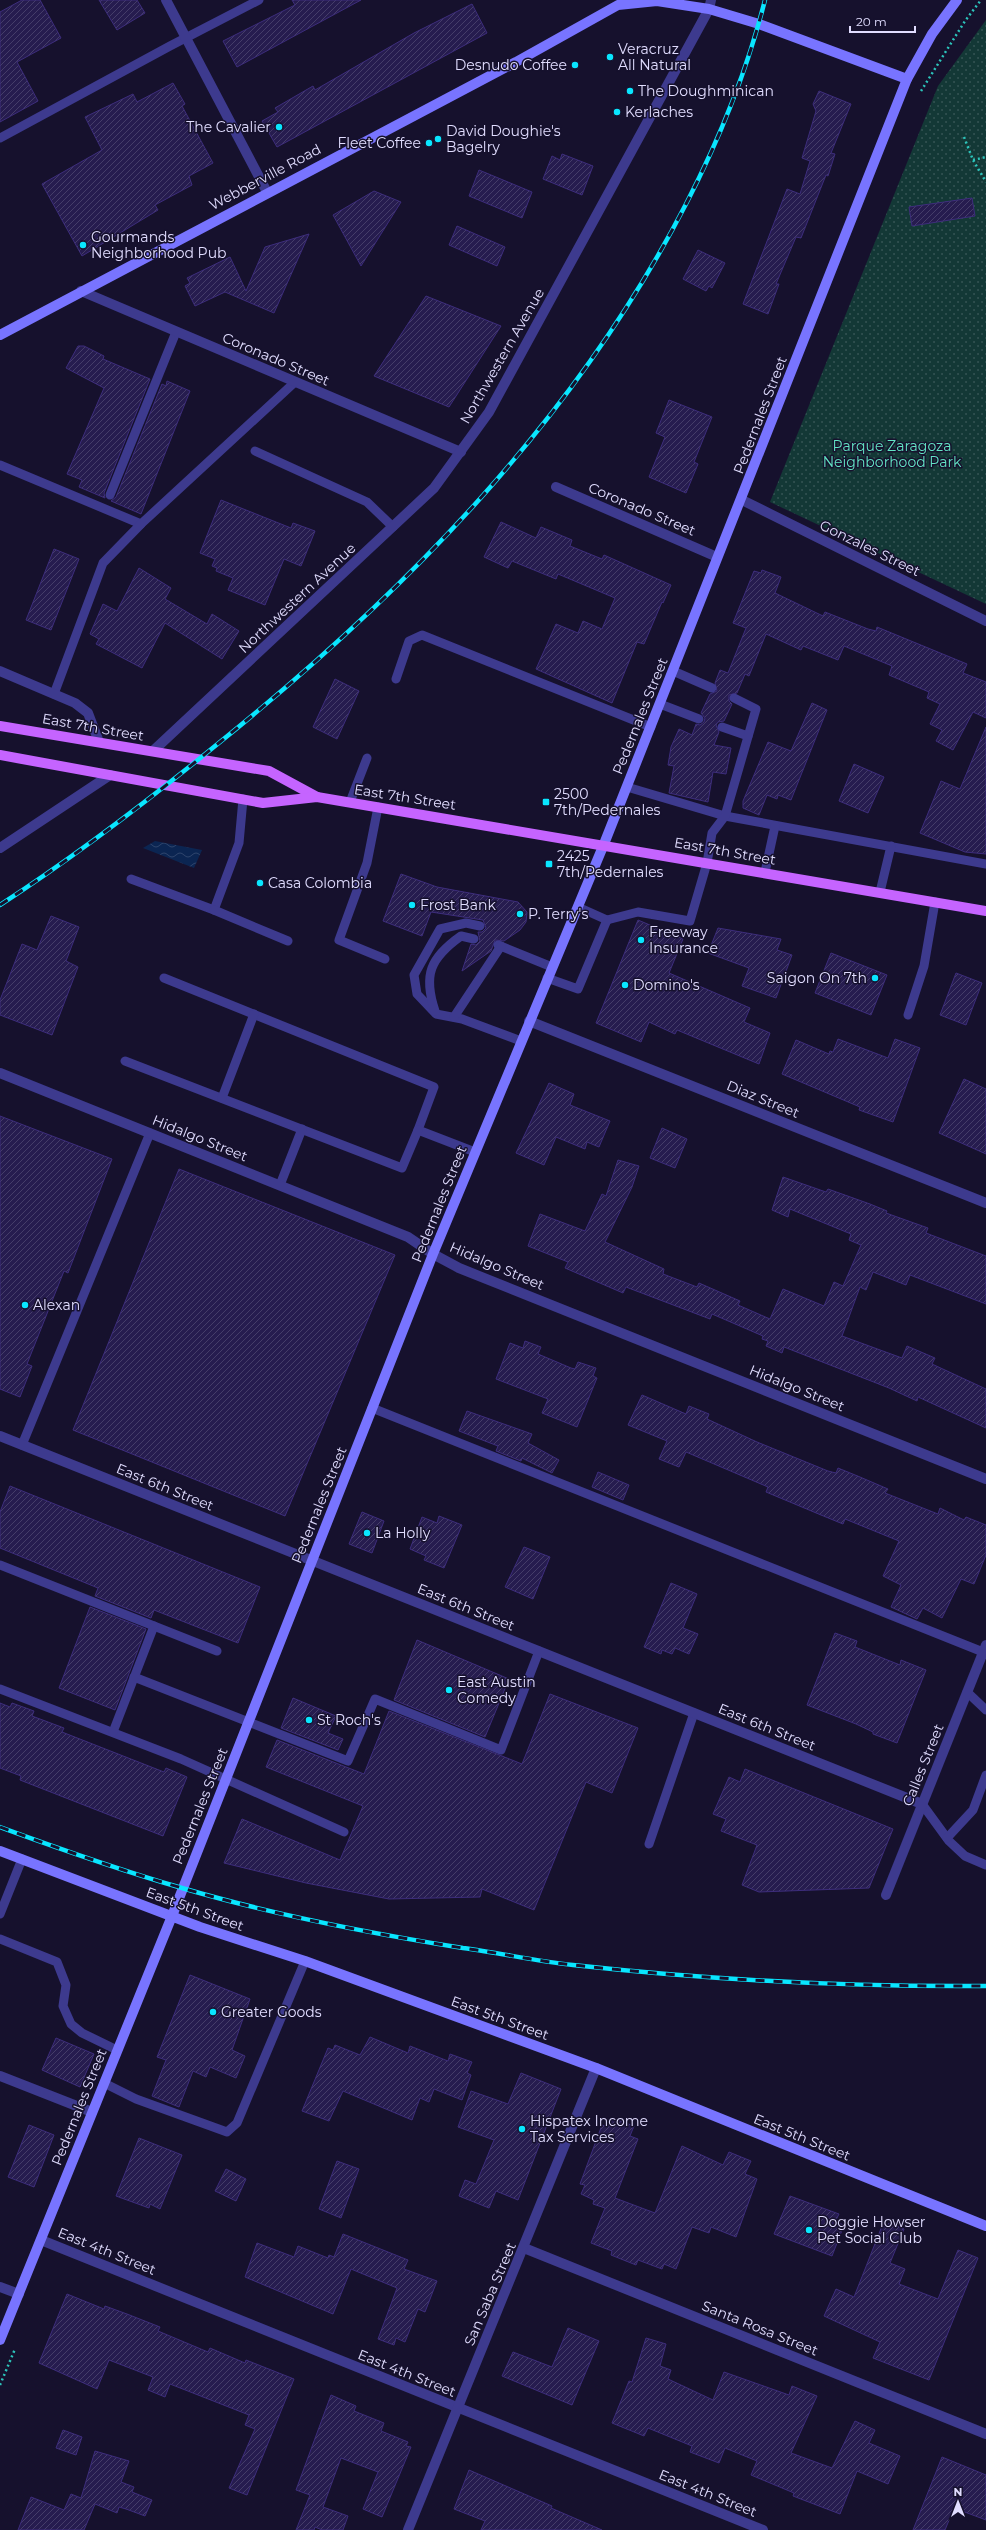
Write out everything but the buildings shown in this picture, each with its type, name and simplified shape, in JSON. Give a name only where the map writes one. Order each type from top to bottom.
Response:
[{"type":"main road","name":"East 7th Street","points":[[0,726],[269,772],[317,797]]},
{"type":"main road","name":"East 7th Street","points":[[0,756],[263,803],[317,797],[350,802],[604,844],[986,911]]},
{"type":"street","points":[[166,0],[267,192]]},
{"type":"street","points":[[907,79],[932,34],[957,0]]},
{"type":"street","name":"Webberville Road","points":[[0,335],[267,192],[516,62],[617,3],[657,1],[710,5],[907,79]]},
{"type":"street","name":"Northwestern Avenue","points":[[153,751],[434,488],[461,452],[489,412],[710,5]]},
{"type":"street","name":"Pedernales Street","points":[[0,2340],[227,1779],[433,1254],[627,787],[717,557],[742,500],[907,79]]},
{"type":"street","name":"Coronado Street","points":[[81,291],[461,452]]},
{"type":"street","name":"Coronado Street","points":[[556,487],[717,557]]},
{"type":"street","name":"Gonzales Street","points":[[742,500],[986,621]]},
{"type":"street","points":[[0,671],[75,703],[88,713],[99,742]]},
{"type":"street","points":[[0,848],[110,776]]},
{"type":"street","name":"Diaz Street","points":[[529,1021],[986,1203]]},
{"type":"street","name":"Hidalgo Street","points":[[0,1073],[408,1237],[433,1254],[459,1268],[986,1480]]},
{"type":"street","name":"East 6th Street","points":[[0,1436],[922,1804]]},
{"type":"street","name":"Calles Street","points":[[886,1895],[985,1649]]},
{"type":"street","name":"East 5th Street","points":[[0,1851],[172,1916],[305,1962],[596,2068],[986,2226]]},
{"type":"street","name":"San Saba Street","points":[[408,2530],[596,2068]]},
{"type":"street","points":[[0,2076],[92,2112]]},
{"type":"street","name":"East 4th Street","points":[[41,2240],[763,2530]]},
{"type":"street","name":"Santa Rosa Street","points":[[524,2248],[986,2434]]},
{"type":"street","points":[[0,2287],[18,2294]]},
{"type":"lane","points":[[0,138],[259,0]]},
{"type":"lane","points":[[110,495],[176,332]]},
{"type":"lane","points":[[54,694],[103,564],[141,524],[295,382]]},
{"type":"lane","points":[[255,451],[367,502],[393,527]]},
{"type":"lane","points":[[0,465],[141,524]]},
{"type":"lane","points":[[396,679],[409,641],[422,635],[651,727]]},
{"type":"lane","points":[[673,671],[712,688]]},
{"type":"lane","points":[[578,907],[608,920],[638,912],[690,921],[707,863],[712,833],[725,816],[756,708],[734,698]]},
{"type":"lane","points":[[660,704],[698,719]]},
{"type":"lane","points":[[722,727],[748,736]]},
{"type":"lane","points":[[350,802],[368,758]]},
{"type":"lane","points":[[627,787],[725,816],[986,864]]},
{"type":"lane","points":[[214,910],[239,843],[243,799]]},
{"type":"lane","points":[[378,807],[367,863],[339,940],[385,959]]},
{"type":"lane","points":[[765,872],[776,826]]},
{"type":"lane","points":[[880,892],[891,846]]},
{"type":"lane","points":[[131,879],[214,910],[288,941]]},
{"type":"lane","points":[[908,1015],[924,966],[935,902]]},
{"type":"lane","points":[[548,978],[578,989],[608,920]]},
{"type":"lane","points":[[480,926],[466,923],[440,928],[414,975],[417,994],[436,1014],[454,1017],[521,1041]]},
{"type":"lane","points":[[436,1014],[428,991],[431,969],[446,947],[461,936],[474,939]]},
{"type":"lane","points":[[454,1017],[500,945],[552,967]]},
{"type":"lane","points":[[125,1061],[402,1168],[434,1087],[164,978]]},
{"type":"lane","points":[[222,1098],[254,1014]]},
{"type":"lane","points":[[280,1185],[302,1129]]},
{"type":"lane","points":[[418,1130],[475,1152]]},
{"type":"lane","points":[[22,1445],[150,1133]]},
{"type":"lane","points":[[372,1408],[985,1649]]},
{"type":"lane","points":[[0,1565],[217,1651]]},
{"type":"lane","points":[[113,1732],[154,1626]]},
{"type":"lane","points":[[134,1677],[348,1761],[375,1699],[501,1750],[539,1651]]},
{"type":"lane","points":[[0,1688],[113,1732],[227,1779],[344,1832]]},
{"type":"lane","points":[[967,1692],[986,1710]]},
{"type":"lane","points":[[649,1844],[694,1713]]},
{"type":"lane","points":[[947,1838],[973,1810],[986,1775]]},
{"type":"lane","points":[[922,1804],[947,1838],[965,1856],[986,1865]]},
{"type":"lane","points":[[0,1914],[22,1859]]},
{"type":"lane","points":[[0,1939],[57,1962],[66,1985],[64,2006],[71,2024],[82,2033],[118,2050]]},
{"type":"lane","points":[[104,2083],[136,2099],[227,2132],[238,2123],[305,1962]]},
{"type":"path","points":[[964,137],[973,160],[986,182]]},
{"type":"path","points":[[973,160],[986,157]]},
{"type":"green space","name":"Parque Zaragoza Neighborhood Park","points":[[986,20],[986,604],[770,502],[938,86]]},
{"type":"water","points":[[155,841],[202,850],[194,868],[143,848]]},
{"type":"railway","points":[[0,905],[57,867],[139,806],[289,685],[356,625],[420,562],[482,497],[539,429],[593,357],[642,282],[686,204],[732,104],[750,53],[765,0]]},
{"type":"railway","points":[[0,1827],[136,1874],[251,1907],[357,1930],[532,1959],[573,1965],[676,1975],[779,1982],[986,1986]]},
{"type":"place","name":"Veracruz All Natural","points":[[610,57]]},
{"type":"place","name":"Desnudo Coffee","points":[[575,65]]},
{"type":"place","name":"The Doughminican","points":[[630,91]]},
{"type":"place","name":"Kerlaches","points":[[617,112]]},
{"type":"place","name":"The Cavalier","points":[[279,127]]},
{"type":"place","name":"David Doughie's Bagelry","points":[[438,139]]},
{"type":"place","name":"Fleet Coffee","points":[[429,143]]},
{"type":"place","name":"Gourmands Neighborhood Pub","points":[[83,245]]},
{"type":"place","name":"2500 7th/Pedernales","points":[[546,802]]},
{"type":"place","name":"2425 7th/Pedernales","points":[[549,864]]},
{"type":"place","name":"Casa Colombia","points":[[260,883]]},
{"type":"place","name":"Frost Bank","points":[[412,905]]},
{"type":"place","name":"P. Terry's","points":[[520,914]]},
{"type":"place","name":"Freeway Insurance","points":[[641,940]]},
{"type":"place","name":"Saigon On 7th","points":[[875,978]]},
{"type":"place","name":"Domino's","points":[[625,985]]},
{"type":"place","name":"Alexan","points":[[25,1305]]},
{"type":"place","name":"La Holly","points":[[367,1533]]},
{"type":"place","name":"East Austin Comedy","points":[[449,1690]]},
{"type":"place","name":"St Roch's","points":[[309,1720]]},
{"type":"place","name":"Greater Goods","points":[[213,2012]]},
{"type":"place","name":"Hispatex Income Tax Services","points":[[522,2129]]},
{"type":"place","name":"Doggie Howser Pet Social Club","points":[[809,2230]]}]
